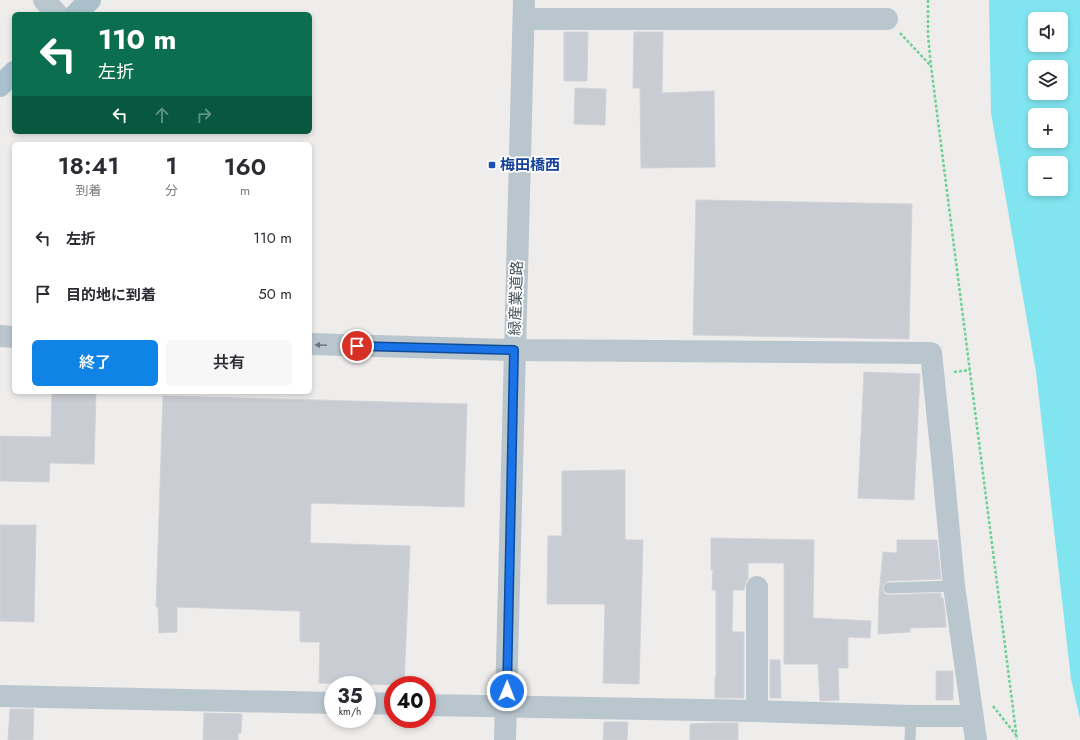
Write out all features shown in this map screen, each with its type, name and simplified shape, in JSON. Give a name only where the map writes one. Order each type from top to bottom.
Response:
[{"type":"main road","points":[[78,12],[90,0]]},
{"type":"main road","points":[[0,86],[12,74]]},
{"type":"street","points":[[44,0],[55,12]]},
{"type":"street","points":[[524,9],[887,19]]},
{"type":"street","name":"緑産業道路","points":[[505,740],[524,9]]},
{"type":"street","points":[[0,336],[12,337]]},
{"type":"street","points":[[312,344],[514,350],[931,353],[954,586],[976,740]]},
{"type":"street","points":[[757,587],[757,711]]},
{"type":"street","points":[[0,696],[324,703]]},
{"type":"street","points":[[436,704],[911,716],[972,716]]},
{"type":"lane","points":[[889,588],[954,586]]},
{"type":"lane","points":[[910,740],[911,716]]},
{"type":"path","points":[[928,0],[928,35],[931,66],[1017,740]]},
{"type":"path","points":[[887,19],[931,66]]},
{"type":"path","points":[[963,371],[970,370]]},
{"type":"water","points":[[989,0],[1080,0],[1080,719],[1071,679],[1036,372],[991,113]]},
{"type":"building","points":[[564,32],[588,32],[587,81],[564,81]]},
{"type":"building","points":[[634,32],[663,32],[662,93],[714,91],[715,167],[641,168],[640,88],[633,88]]},
{"type":"building","points":[[575,88],[606,89],[605,125],[574,124]]},
{"type":"building","points":[[696,200],[912,204],[909,339],[693,335]]},
{"type":"building","points":[[864,372],[920,374],[914,500],[858,498]]},
{"type":"building","points":[[52,394],[96,394],[94,464],[50,463],[49,482],[0,481],[0,436],[51,437]]},
{"type":"building","points":[[163,396],[467,404],[464,507],[311,503],[310,543],[410,546],[404,676],[384,676],[384,685],[376,684],[376,676],[324,676],[324,683],[319,683],[320,642],[300,642],[300,611],[177,607],[177,632],[159,633],[158,607],[156,607]]},
{"type":"building","points":[[625,470],[625,540],[643,540],[639,684],[603,683],[605,604],[547,604],[548,536],[562,536],[562,471]]},
{"type":"building","points":[[0,525],[36,525],[34,622],[0,621]]},
{"type":"building","points":[[711,538],[814,540],[813,618],[871,621],[870,638],[848,637],[848,668],[838,668],[839,700],[820,701],[818,664],[784,664],[784,563],[748,563],[748,579],[744,590],[733,590],[732,632],[744,632],[744,698],[715,698],[716,590],[712,590],[713,570],[711,570]]},
{"type":"building","points":[[897,540],[937,540],[941,579],[888,581],[883,585],[883,591],[885,594],[889,595],[941,593],[945,611],[946,627],[910,628],[910,632],[878,634],[879,596],[883,552],[897,553]]},
{"type":"building","points":[[770,660],[780,660],[781,698],[770,698]]},
{"type":"building","points":[[936,671],[953,671],[953,700],[936,700]]},
{"type":"building","points":[[10,709],[34,709],[33,740],[8,740]]},
{"type":"building","points":[[204,713],[242,714],[241,733],[238,733],[238,740],[203,740]]},
{"type":"building","points":[[604,722],[628,722],[627,740],[603,740]]},
{"type":"building","points":[[738,723],[738,740],[690,740],[690,724]]},
{"type":"place","name":"梅田橋西","points":[[492,165]]},
{"type":"route","points":[[357,346],[514,350],[507,691]]}]
